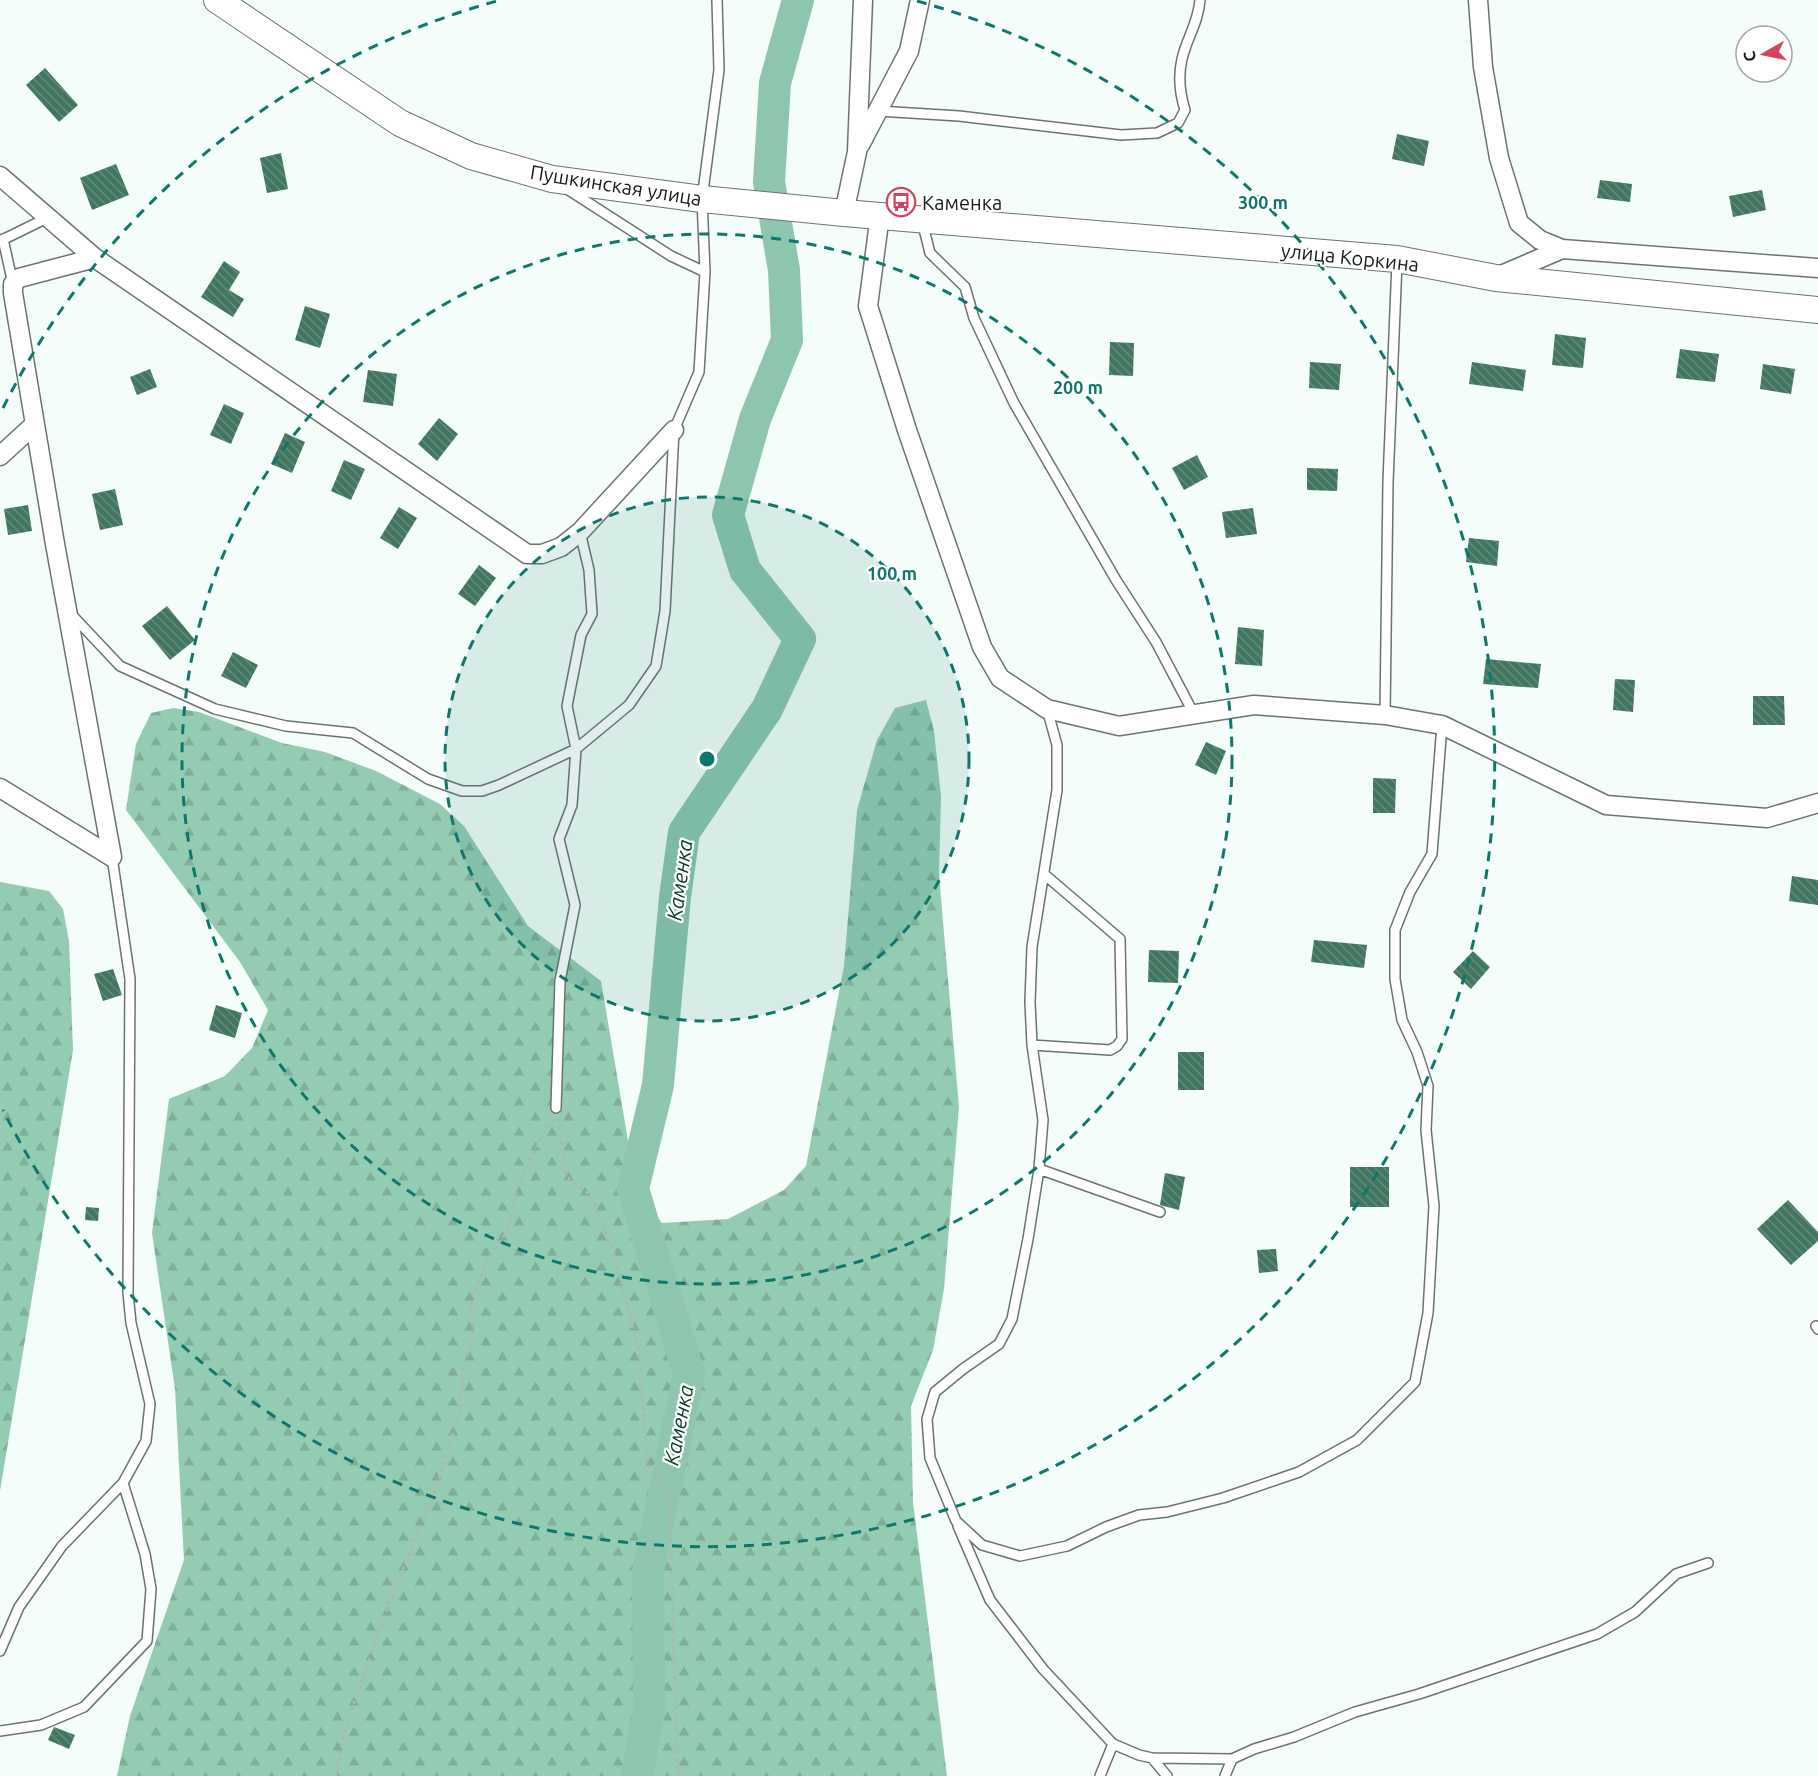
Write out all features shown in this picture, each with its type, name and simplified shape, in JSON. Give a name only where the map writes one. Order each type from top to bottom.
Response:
[{"type":"main road","name":"Пушкинская улица","points":[[218,0],[400,123],[471,156],[552,179],[702,199],[880,215]]},
{"type":"main road","name":"улица Коркина","points":[[880,215],[1397,259],[1496,278],[1818,310]]},
{"type":"street","points":[[844,213],[857,152],[863,0]]},
{"type":"street","points":[[857,152],[909,51],[920,0]]},
{"type":"street","points":[[1478,0],[1483,67],[1499,158],[1519,223],[1540,240],[1562,249],[1818,268]]},
{"type":"street","points":[[0,176],[95,258],[527,554],[542,554],[561,547],[580,532],[674,430]]},
{"type":"street","points":[[880,215],[868,306],[907,430],[982,647],[1000,678],[1047,709],[1119,726],[1254,705],[1385,715],[1442,725],[1606,806],[1767,818],[1818,803]]},
{"type":"street","points":[[1496,278],[1562,249]]},
{"type":"street","points":[[95,258],[19,278],[13,284],[13,293],[112,857]]},
{"type":"street","points":[[0,456],[35,424]]},
{"type":"street","points":[[0,788],[112,857]]},
{"type":"lane","points":[[68,610],[120,666],[215,709],[286,726],[353,733],[428,779],[462,790],[482,791],[499,785],[576,749],[630,705],[656,666],[665,611],[674,430],[699,372],[705,272],[702,199],[718,70],[717,0]]},
{"type":"lane","points":[[878,111],[959,117],[1121,135],[1156,133],[1178,123],[1185,110],[1180,94],[1182,60],[1198,17],[1200,0]]},
{"type":"lane","points":[[552,179],[671,256],[705,272]]},
{"type":"lane","points":[[13,284],[2,240],[47,218]]},
{"type":"lane","points":[[921,218],[930,253],[965,287],[974,318],[1014,403],[1110,570],[1156,642],[1194,714]]},
{"type":"lane","points":[[1385,715],[1388,482],[1397,259]]},
{"type":"lane","points":[[556,1108],[560,981],[575,905],[559,839],[572,805],[576,749],[567,706],[581,635],[592,614],[589,570],[580,532]]},
{"type":"lane","points":[[1047,709],[1057,745],[1057,790],[1032,947],[1030,1002],[1032,1045],[1043,1120],[1039,1169],[1028,1239],[1012,1318],[999,1344],[935,1392],[927,1419],[930,1458],[990,1600],[1043,1669],[1113,1744],[1152,1758],[1232,1759],[1355,1712],[1419,1694],[1597,1634],[1635,1612],[1676,1574],[1707,1563]]},
{"type":"lane","points":[[956,1521],[982,1545],[1020,1556],[1066,1546],[1106,1527],[1139,1515],[1167,1512],[1212,1501],[1299,1472],[1357,1440],[1416,1382],[1428,1313],[1434,1206],[1426,1130],[1428,1086],[1417,1052],[1402,1020],[1395,979],[1395,930],[1410,892],[1432,854],[1442,725]]},
{"type":"lane","points":[[0,1651],[19,1607],[62,1546],[123,1483],[146,1441],[150,1404],[131,1323],[128,1293],[130,979],[112,857]]},
{"type":"lane","points":[[1032,1045],[1110,1050],[1122,1039],[1120,939],[1044,874]]},
{"type":"lane","points":[[1039,1169],[1160,1212]]},
{"type":"lane","points":[[0,1731],[41,1725],[84,1707],[147,1641],[151,1589],[145,1554],[123,1483]]},
{"type":"lane","points":[[1100,1776],[1113,1744]]},
{"type":"lane","points":[[1152,1758],[1167,1776]]},
{"type":"lane","points":[[1225,1776],[1232,1759]]},
{"type":"path","points":[[336,1776],[341,1744],[353,1706],[393,1593],[437,1486],[460,1410],[463,1368],[474,1336],[470,1305],[487,1261],[508,1230],[517,1188],[556,1108]]},
{"type":"path","points":[[556,1108],[567,1177],[591,1196],[613,1250],[638,1348],[647,1464],[669,1492],[678,1776]]},
{"type":"green space","points":[[926,700],[934,731],[941,796],[939,875],[959,1107],[944,1289],[933,1350],[911,1406],[913,1502],[947,1776],[117,1776],[130,1716],[184,1560],[175,1389],[152,1233],[169,1099],[225,1076],[252,1048],[268,1010],[240,962],[126,810],[136,744],[151,713],[173,708],[199,712],[282,743],[325,752],[376,771],[440,804],[464,826],[528,926],[601,981],[633,1170],[647,1203],[662,1223],[728,1219],[784,1190],[806,1166],[844,966],[857,810],[877,740],[895,708]]},
{"type":"green space","points":[[0,882],[49,891],[63,909],[69,941],[73,1050],[0,1491]]},
{"type":"building","points":[[45,68],[78,105],[59,122],[26,85]]},
{"type":"building","points":[[1397,134],[1429,141],[1424,166],[1392,159]]},
{"type":"building","points":[[281,153],[288,189],[267,193],[260,158]]},
{"type":"building","points":[[116,164],[129,195],[92,210],[80,178]]},
{"type":"building","points":[[1600,180],[1632,184],[1630,202],[1597,198]]},
{"type":"building","points":[[1762,190],[1766,210],[1733,217],[1729,196]]},
{"type":"building","points":[[224,261],[240,272],[229,290],[244,299],[233,317],[201,297]]},
{"type":"building","points":[[305,306],[330,314],[320,348],[295,340]]},
{"type":"building","points":[[1555,334],[1586,338],[1583,368],[1552,365]]},
{"type":"building","points":[[1110,342],[1134,343],[1133,376],[1109,375]]},
{"type":"building","points":[[1680,349],[1719,354],[1715,382],[1676,378]]},
{"type":"building","points":[[1310,362],[1341,364],[1339,390],[1309,388]]},
{"type":"building","points":[[1472,362],[1526,370],[1523,391],[1469,384]]},
{"type":"building","points":[[1763,364],[1795,369],[1791,394],[1760,389]]},
{"type":"building","points":[[150,369],[157,387],[137,395],[130,377]]},
{"type":"building","points":[[368,370],[397,374],[393,406],[363,402]]},
{"type":"building","points":[[224,404],[244,413],[231,444],[210,435]]},
{"type":"building","points":[[439,418],[458,434],[437,461],[418,444]]},
{"type":"building","points":[[285,433],[305,442],[292,473],[271,464]]},
{"type":"building","points":[[1197,455],[1208,477],[1184,490],[1172,468]]},
{"type":"building","points":[[344,460],[365,469],[351,500],[331,491]]},
{"type":"building","points":[[1307,468],[1338,469],[1337,491],[1307,490]]},
{"type":"building","points":[[115,489],[123,525],[100,530],[92,494]]},
{"type":"building","points":[[28,505],[32,531],[8,535],[4,509]]},
{"type":"building","points":[[399,507],[417,518],[398,549],[380,538]]},
{"type":"building","points":[[1253,508],[1257,534],[1226,538],[1222,512]]},
{"type":"building","points":[[1469,538],[1499,541],[1497,566],[1466,562]]},
{"type":"building","points":[[479,565],[496,578],[475,606],[458,594]]},
{"type":"building","points":[[167,606],[195,640],[170,660],[142,626]]},
{"type":"building","points":[[1238,627],[1264,630],[1262,666],[1235,664]]},
{"type":"building","points":[[233,652],[258,665],[246,688],[221,676]]},
{"type":"building","points":[[1486,659],[1541,664],[1538,688],[1483,684]]},
{"type":"building","points":[[1615,679],[1635,680],[1633,712],[1613,710]]},
{"type":"building","points":[[1753,696],[1784,696],[1785,725],[1753,725]]},
{"type":"building","points":[[1206,742],[1226,751],[1216,775],[1195,765]]},
{"type":"building","points":[[1373,778],[1396,779],[1395,813],[1373,813]]},
{"type":"building","points":[[1792,876],[1818,880],[1818,905],[1789,901]]},
{"type":"building","points":[[1314,940],[1367,945],[1364,968],[1311,962]]},
{"type":"building","points":[[1149,950],[1179,951],[1178,983],[1148,982]]},
{"type":"building","points":[[1473,951],[1490,967],[1471,989],[1453,972]]},
{"type":"building","points":[[113,969],[122,995],[103,1001],[94,974]]},
{"type":"building","points":[[216,1005],[242,1013],[235,1038],[209,1030]]},
{"type":"building","points":[[1178,1052],[1204,1052],[1204,1090],[1178,1090]]},
{"type":"building","points":[[1350,1167],[1389,1167],[1389,1207],[1350,1207]]},
{"type":"building","points":[[1165,1173],[1185,1177],[1179,1210],[1160,1205]]},
{"type":"building","points":[[1788,1200],[1818,1232],[1818,1241],[1791,1265],[1757,1229]]},
{"type":"building","points":[[86,1207],[99,1208],[98,1221],[85,1220]]},
{"type":"building","points":[[1276,1249],[1278,1271],[1259,1273],[1257,1250]]},
{"type":"building","points":[[54,1727],[75,1735],[69,1749],[48,1740]]},
{"type":"waterway","name":"Каменка","points":[[637,1776],[649,1709],[648,1572],[689,1374],[633,1189],[658,1085],[675,897],[684,832],[767,709],[800,639],[745,570],[728,515],[755,419],[787,340],[784,270],[769,182],[775,83],[798,0]]},
{"type":"place","name":"Каменка","points":[[901,202]]}]
